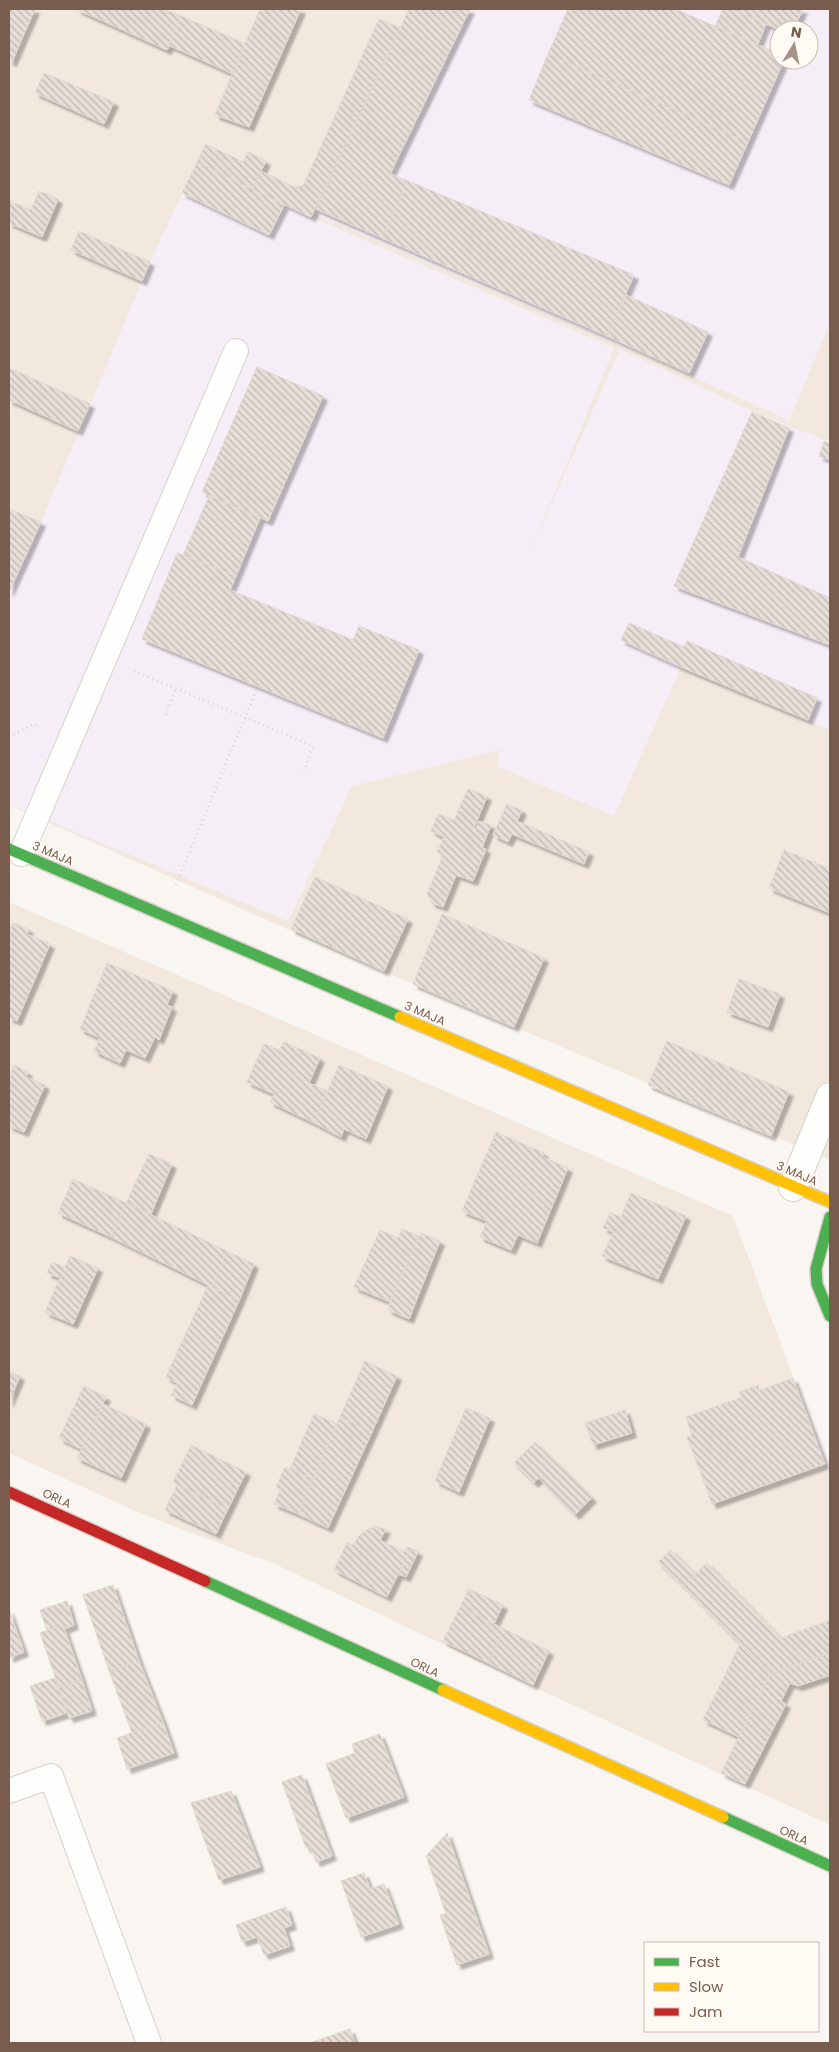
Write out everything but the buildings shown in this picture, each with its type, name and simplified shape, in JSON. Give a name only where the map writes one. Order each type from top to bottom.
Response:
[{"type":"street","name":"3 MAJA","points":[[15,852],[830,1202]]},
{"type":"street","points":[[793,1187],[830,1097]]},
{"type":"street","points":[[830,1217],[816,1268],[817,1284],[830,1316]]},
{"type":"street","name":"ORLA","points":[[9,1492],[830,1866]]},
{"type":"lane","points":[[15,852],[104,659],[236,351]]},
{"type":"lane","points":[[9,1791],[51,1776],[149,2043]]},
{"type":"path","points":[[104,659],[313,746],[303,774]]},
{"type":"path","points":[[175,888],[258,686]]},
{"type":"path","points":[[166,715],[176,689]]},
{"type":"shaded area","points":[[9,9],[830,9],[830,1160],[363,963],[9,805]]},
{"type":"shaded area","points":[[409,9],[830,9],[830,323],[789,420],[687,374],[314,214]]},
{"type":"shaded area","points":[[197,162],[311,217],[614,348],[528,557],[620,349],[747,409],[830,442],[830,730],[681,667],[614,816],[497,766],[500,750],[352,786],[288,921],[9,804],[9,592],[41,522],[150,262]]},
{"type":"shaded area","points":[[9,902],[733,1216],[830,1475],[830,1825],[275,1564],[144,1515],[9,1453]]},
{"type":"traffic: fast","points":[[9,849],[400,1017]]},
{"type":"traffic: fast","points":[[830,1217],[816,1269],[817,1284],[830,1316]]},
{"type":"traffic: fast","points":[[205,1581],[443,1690]]},
{"type":"traffic: fast","points":[[723,1817],[830,1866]]},
{"type":"traffic: slow","points":[[400,1017],[830,1202]]},
{"type":"traffic: slow","points":[[443,1690],[723,1817]]},
{"type":"traffic: jam","points":[[9,1492],[205,1581]]}]
